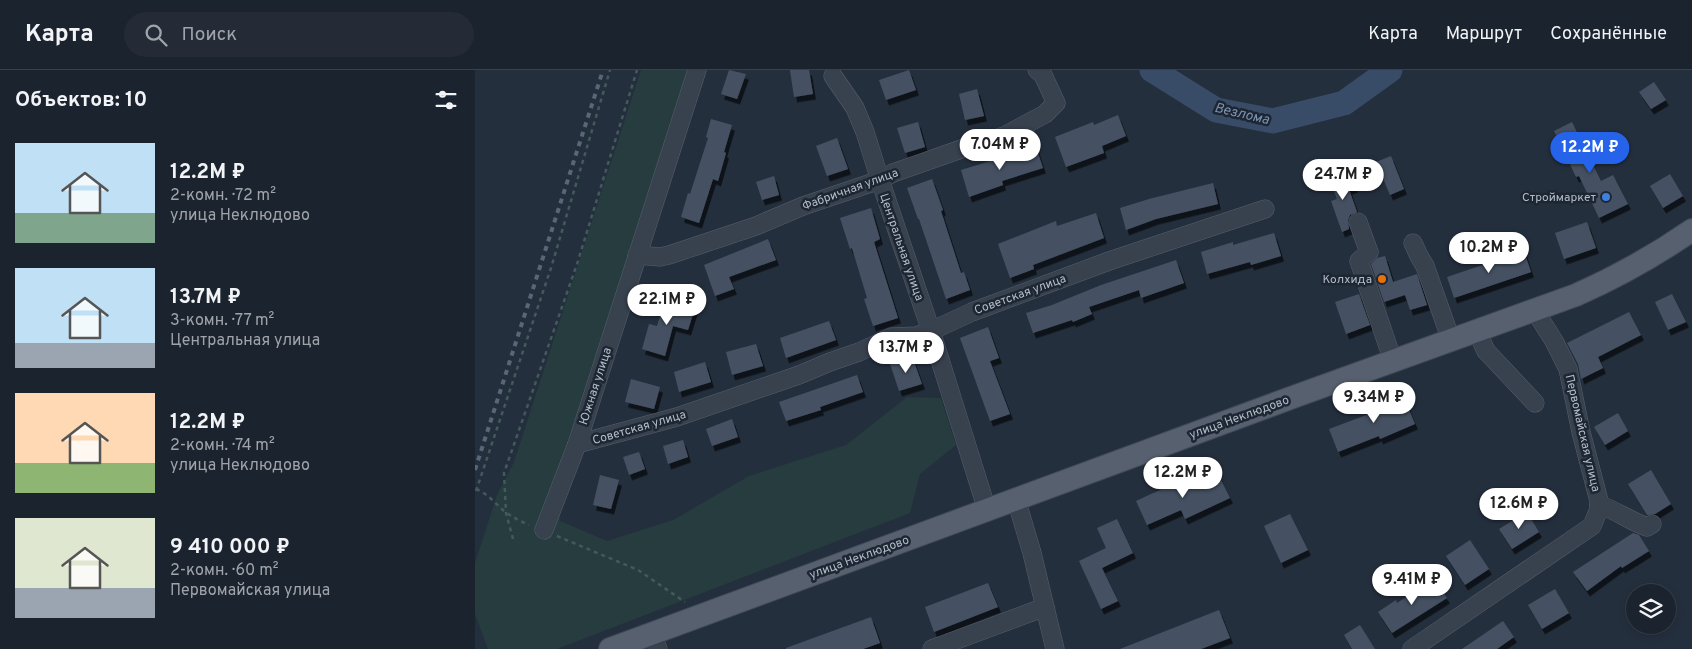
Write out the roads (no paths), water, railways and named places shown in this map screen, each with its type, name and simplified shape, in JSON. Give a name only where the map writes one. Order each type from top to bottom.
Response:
[{"type":"main road","name":"улица Неклюдово","points":[[610,649],[655,641],[694,617],[1393,361],[1576,296],[1656,255],[1692,230]]},
{"type":"street","name":"Южная улица","points":[[544,530],[577,444],[697,70]]},
{"type":"street","name":"Фабричная улица","points":[[637,255],[669,256],[757,226],[803,206],[880,180],[893,173],[1004,136],[1045,114],[1056,103],[1043,75],[1037,70]]},
{"type":"street","name":"Центральная улица","points":[[833,76],[855,108],[865,132],[931,331],[987,510]]},
{"type":"street","name":"Советская улица","points":[[577,444],[677,416],[790,378],[859,352],[891,337],[916,336],[931,331],[972,312],[1109,261],[1265,209]]},
{"type":"street","points":[[1358,222],[1369,252],[1359,261],[1393,361]]},
{"type":"street","points":[[1413,243],[1425,266],[1451,340]]},
{"type":"street","name":"Первомайская улица","points":[[1412,649],[1592,526],[1599,509],[1568,369],[1554,341],[1535,311]]},
{"type":"street","points":[[1477,331],[1486,351],[1535,403]]},
{"type":"street","points":[[1016,499],[1032,554],[1055,649]]},
{"type":"street","points":[[1599,505],[1611,509],[1638,524],[1647,527],[1652,524]]},
{"type":"street","points":[[932,649],[1045,607]]},
{"type":"waterway","name":"Везлома","points":[[1152,70],[1216,110],[1273,121],[1344,103],[1390,70]]},
{"type":"railway","points":[[475,470],[603,70]]},
{"type":"place","name":"Строймаркет","points":[[1606,197]]},
{"type":"place","name":"Колхида","points":[[1382,279]]}]
